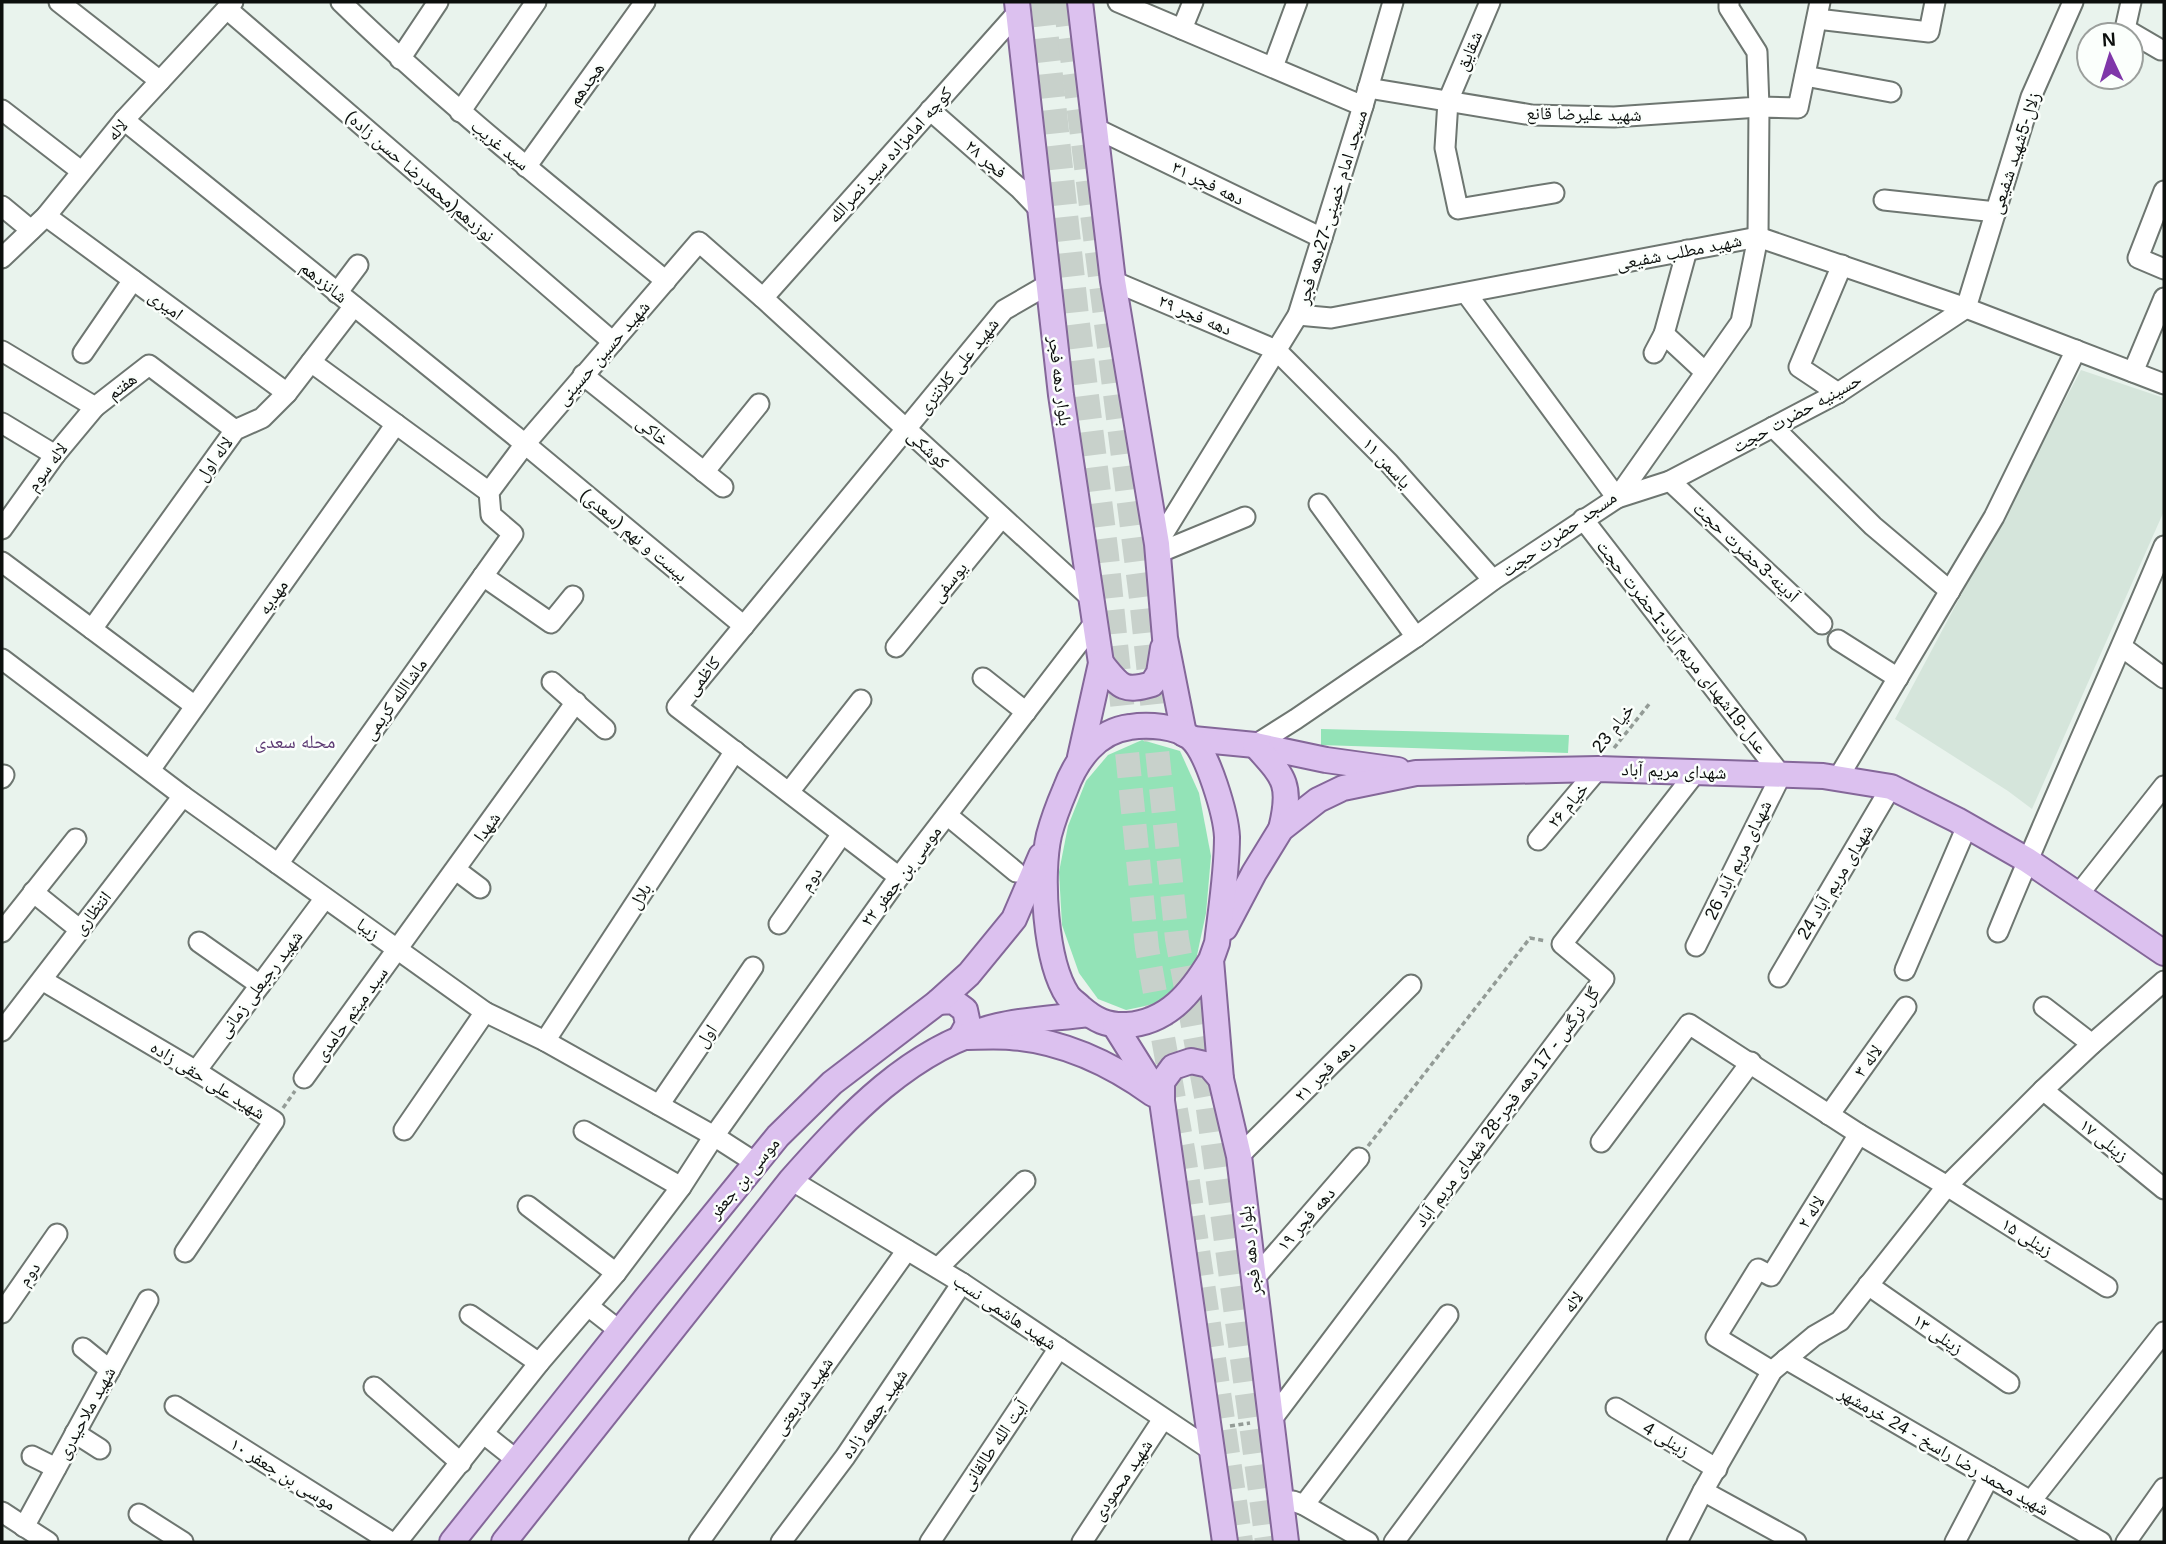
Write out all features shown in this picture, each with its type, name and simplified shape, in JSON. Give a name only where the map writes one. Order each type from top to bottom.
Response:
[{"type":"main road","points":[[1080,2],[1113,281],[1158,548],[1165,638],[1188,736],[1202,754],[1213,780],[1222,806],[1227,836],[1214,952],[1197,983],[1169,1012],[1143,1024],[1115,1026],[1101,1023],[1068,996],[1054,963],[1045,912],[1049,836],[1066,786],[1080,757],[1095,743],[1119,728],[1162,727],[1188,736],[1416,773]]},
{"type":"main road","name":"بلوار دهه فجر","points":[[1017,7],[1061,394],[1101,663],[1080,757]]},
{"type":"main road","points":[[1101,663],[1120,686],[1134,689],[1152,684],[1158,673],[1165,638]]},
{"type":"main road","points":[[1255,745],[1278,770],[1286,786],[1287,804],[1281,829]]},
{"type":"main road","name":"شهدای مریم آباد","points":[[1214,952],[1254,873],[1281,829],[1318,800],[1343,788],[1416,773],[1598,769],[1822,776],[1891,787],[1967,825],[2027,860],[2164,953]]},
{"type":"main road","name":"موسی بن جعفر","points":[[453,1542],[779,1136],[832,1083],[938,1002],[969,974],[1014,919],[1049,836]]},
{"type":"main road","name":"بلوار دهه فجر","points":[[1214,952],[1221,1079],[1239,1156],[1286,1542]]},
{"type":"main road","points":[[938,1002],[953,1001],[965,1010],[968,1024],[961,1037]]},
{"type":"main road","points":[[503,1542],[792,1180],[835,1131],[895,1078],[936,1050],[961,1037],[999,1025],[1088,1014]]},
{"type":"main road","points":[[1115,1026],[1162,1101]]},
{"type":"main road","points":[[961,1037],[1010,1037],[1051,1043],[1091,1056],[1128,1076],[1162,1101]]},
{"type":"main road","points":[[1221,1079],[1209,1065],[1191,1061],[1173,1067],[1162,1082],[1162,1101],[1225,1542]]},
{"type":"main road","points":[[518,1461],[513,1479],[526,1493],[544,1491]]},
{"type":"main road","points":[[474,1517],[491,1515],[504,1527],[503,1542]]},
{"type":"street","points":[[59,2],[160,81]]},
{"type":"street","name":"سید غریب","points":[[341,2],[460,112],[666,281]]},
{"type":"street","points":[[400,59],[438,2]]},
{"type":"street","points":[[460,112],[536,2]]},
{"type":"street","name":"هجدهم","points":[[526,167],[645,2]]},
{"type":"street","name":"شهید علیرضا قانع","points":[[1118,2],[1273,67],[1366,97],[1448,101],[1532,115],[1614,117],[1759,107],[1798,108],[1805,76]]},
{"type":"street","points":[[1182,29],[1193,2]]},
{"type":"street","points":[[1273,67],[1297,2]]},
{"type":"street","name":"مسجد امام خمینی-27دهه فجر","points":[[1158,548],[1298,315],[1393,2]]},
{"type":"street","name":"شقایق","points":[[1490,2],[1448,101],[1445,148],[1458,209],[1554,193]]},
{"type":"street","name":"مسجد حضرت حجت","points":[[1255,745],[1416,637],[1493,580],[1617,498],[1741,323],[1758,237],[1757,52],[1729,8],[1729,2]]},
{"type":"street","points":[[1891,92],[1805,76],[1819,10],[1929,32],[1935,2]]},
{"type":"street","name":"زلال-5شهید شفیعی","points":[[1966,308],[2031,97],[2073,2]]},
{"type":"street","points":[[2131,2],[2125,29],[2161,50]]},
{"type":"street","name":"لاله","points":[[2,258],[46,216],[124,120],[230,5]]},
{"type":"street","name":"نوزدهم(محمدرضا حسن زاده)","points":[[230,5],[613,342]]},
{"type":"street","name":"کوچه امامزاده سید نصرالله","points":[[763,298],[930,110],[1017,7]]},
{"type":"street","points":[[2,110],[81,171]]},
{"type":"street","name":"فجر ۲۸","points":[[930,110],[1019,188],[1040,210]]},
{"type":"street","name":"شانزدهم","points":[[124,120],[525,444]]},
{"type":"street","name":"دهه فجر ۳۱","points":[[1095,128],[1322,238]]},
{"type":"street","points":[[2164,191],[2138,258],[2164,269]]},
{"type":"street","points":[[1884,200],[1996,212]]},
{"type":"street","points":[[2,206],[32,230]]},
{"type":"street","name":"امیری","points":[[46,216],[287,393]]},
{"type":"street","name":"شهید مطلب شفیعی","points":[[1298,315],[1331,318],[1758,237],[1966,308],[2164,384]]},
{"type":"street","name":"شهید حسین حسینی","points":[[489,492],[525,444],[699,242],[763,298]]},
{"type":"street","points":[[1654,353],[1664,334],[1687,250]]},
{"type":"street","points":[[337,293],[358,265]]},
{"type":"street","points":[[1838,393],[1799,368],[1842,265]]},
{"type":"street","points":[[83,352],[133,280]]},
{"type":"street","name":"دهه فجر ۲۹","points":[[1113,281],[1276,350]]},
{"type":"street","name":"شهید علی کلانتری","points":[[907,429],[1004,310],[1049,284]]},
{"type":"street","points":[[1466,293],[1617,498]]},
{"type":"street","name":"کوشکی","points":[[763,298],[1002,517],[1094,611]]},
{"type":"street","points":[[2133,372],[2164,298]]},
{"type":"street","name":"لاله اول","points":[[92,629],[235,430],[262,418],[287,393],[354,306]]},
{"type":"street","name":"حسینیه حضرت حجت","points":[[1617,498],[1670,481],[1838,393],[1966,308]]},
{"type":"street","points":[[1664,334],[1705,372]]},
{"type":"street","name":"یاسمن ۱۱","points":[[1276,350],[1389,463],[1493,580]]},
{"type":"street","points":[[1838,778],[1994,517],[2076,350]]},
{"type":"street","name":"هفتم","points":[[2,351],[94,407],[149,365],[235,430]]},
{"type":"street","points":[[311,362],[489,492]]},
{"type":"street","name":"خاکی","points":[[583,375],[723,487]]},
{"type":"street","points":[[704,472],[759,404]]},
{"type":"street","name":"لاله سوم","points":[[2,528],[94,407]]},
{"type":"street","points":[[2,424],[55,455]]},
{"type":"street","name":"مهدیه","points":[[150,770],[396,424]]},
{"type":"street","points":[[1773,427],[1873,526],[1950,591]]},
{"type":"street","name":"کاظمی","points":[[899,877],[677,707],[907,429]]},
{"type":"street","name":"بیست و نهم (سعدی)","points":[[525,444],[744,626]]},
{"type":"street","name":"آدینه-3حضرت حجت","points":[[1670,481],[1822,624]]},
{"type":"street","name":"ماشاالله کریمی","points":[[278,864],[513,534],[491,515],[489,492]]},
{"type":"street","points":[[1319,504],[1416,637]]},
{"type":"street","name":"یوسفی","points":[[896,647],[1002,517]]},
{"type":"street","points":[[1158,548],[1245,517]]},
{"type":"street","name":"عدل-19شهدای مریم آباد-1حضرت حجت","points":[[1583,519],[1781,775]]},
{"type":"street","points":[[1998,932],[2164,546]]},
{"type":"street","points":[[2,562],[195,706]]},
{"type":"street","points":[[483,576],[551,623],[573,596]]},
{"type":"street","name":"موسی بن جعفر ۲۲","points":[[397,1542],[539,1363],[616,1273],[681,1187],[714,1136],[899,877],[1026,712],[1094,611]]},
{"type":"street","points":[[1838,640],[1898,678]]},
{"type":"street","points":[[2122,647],[2164,678]]},
{"type":"street","name":"زیبا","points":[[2,659],[183,796],[485,1012],[545,1041],[714,1136],[756,1163]]},
{"type":"street","points":[[984,678],[1026,712]]},
{"type":"street","points":[[552,682],[605,729]]},
{"type":"street","points":[[789,792],[861,700]]},
{"type":"street","name":"شهدا","points":[[398,951],[576,702]]},
{"type":"street","name":"بلال","points":[[545,1041],[734,751]]},
{"type":"street","name":"خیام ۲۶","points":[[1538,840],[1598,769]]},
{"type":"street","points":[[1562,944],[1696,772]]},
{"type":"street","name":"26 شهدای مریم آباد","points":[[1696,946],[1781,775]]},
{"type":"street","points":[[2078,895],[2164,786]]},
{"type":"street","name":"24 شهدای مریم آباد","points":[[1779,977],[1891,787]]},
{"type":"street","name":"انتظاری","points":[[2,1031],[183,796]]},
{"type":"street","points":[[947,815],[1016,872]]},
{"type":"street","points":[[1905,970],[1967,825]]},
{"type":"street","name":"دوم","points":[[779,924],[842,834]]},
{"type":"street","points":[[2,932],[76,839]]},
{"type":"street","points":[[456,870],[480,888]]},
{"type":"street","points":[[33,892],[79,929]]},
{"type":"street","name":"شهید رجبعلی زمانی","points":[[196,1071],[325,898]]},
{"type":"street","points":[[199,942],[260,985]]},
{"type":"street","name":"گل نرگس - 17 دهه فجر-28 شهدای مریم آباد","points":[[1272,1419],[1604,979],[1562,944]]},
{"type":"street","name":"سید میثم حامدی","points":[[304,1078],[398,951]]},
{"type":"street","name":"اول","points":[[659,1105],[753,967]]},
{"type":"street","name":"شهید علی حقی زاده","points":[[42,980],[196,1071],[274,1121],[185,1252]]},
{"type":"street","points":[[1677,1542],[1703,1491],[1779,1365],[1814,1336],[1840,1321],[1947,1186],[2043,1090],[2164,981]]},
{"type":"street","name":"دهه فجر ۲۱","points":[[1239,1156],[1411,985]]},
{"type":"street","name":"لاله ۳","points":[[1829,1115],[1906,1007]]},
{"type":"street","points":[[2044,1007],[2092,1044]]},
{"type":"street","points":[[404,1130],[485,1012]]},
{"type":"street","points":[[1601,1142],[1689,1024],[1859,1134],[1947,1186]]},
{"type":"street","name":"لاله","points":[[1394,1542],[1751,1062]]},
{"type":"street","name":"زینلی ۱۷","points":[[2043,1090],[2164,1189]]},
{"type":"street","points":[[584,1131],[681,1187]]},
{"type":"street","name":"لاله ۲","points":[[1758,1269],[1771,1276],[1859,1134]]},
{"type":"street","name":"دهه فجر ۱۹","points":[[1253,1279],[1359,1158]]},
{"type":"street","name":"شهید هاشمی نسب","points":[[792,1180],[962,1283],[1163,1419],[1212,1441]]},
{"type":"street","points":[[938,1268],[1025,1181]]},
{"type":"street","name":"زینلی ۱۵","points":[[1947,1186],[2107,1287]]},
{"type":"street","points":[[528,1206],[616,1273]]},
{"type":"street","name":"دوم","points":[[2,1313],[57,1234]]},
{"type":"street","name":"شهید شریعتی","points":[[699,1542],[907,1250]]},
{"type":"street","name":"شهید محمد رضا راسخ - 24 خرمشهر","points":[[1758,1269],[1716,1337],[1779,1365],[1989,1477],[2101,1542]]},
{"type":"street","name":"شهید جمعه زاده","points":[[781,1542],[845,1457],[962,1283]]},
{"type":"street","name":"زینلی ۱۳","points":[[1868,1285],[2009,1383]]},
{"type":"street","name":"شهید ملاحیدری","points":[[24,1527],[148,1300]]},
{"type":"street","points":[[588,1306],[620,1331]]},
{"type":"street","points":[[470,1315],[539,1363]]},
{"type":"street","points":[[1304,1505],[1448,1315]]},
{"type":"street","points":[[2031,1501],[2164,1332]]},
{"type":"street","points":[[83,1348],[110,1370]]},
{"type":"street","name":"آیت الله طالقانی","points":[[930,1542],[1059,1348]]},
{"type":"street","points":[[374,1387],[461,1464]]},
{"type":"street","name":"موسی بن جعفر ۱۰","points":[[175,1406],[391,1542]]},
{"type":"street","name":"زینلی 4","points":[[1616,1408],[1717,1469]]},
{"type":"street","name":"شهید محمودی","points":[[1082,1542],[1163,1419]]},
{"type":"street","points":[[75,1433],[100,1449]]},
{"type":"street","points":[[484,1434],[518,1461]]},
{"type":"street","points":[[32,1456],[56,1468]]},
{"type":"street","points":[[1955,1542],[1989,1477]]},
{"type":"street","points":[[2126,1542],[2164,1489]]},
{"type":"street","points":[[1703,1491],[1796,1542]]},
{"type":"street","points":[[1281,1498],[1304,1505],[1368,1542]]},
{"type":"street","points":[[2,1513],[48,1542]]},
{"type":"street","points":[[139,1514],[183,1542]]},
{"type":"path","name":"خیام 23","points":[[1598,769],[1650,703]]},
{"type":"path","points":[[1359,1158],[1530,938],[1562,944]]},
{"type":"path","points":[[274,1121],[304,1078]]},
{"type":"path","points":[[1212,1441],[1272,1419]]},
{"type":"shaded area","points":[[2081,370],[2164,398],[2164,511],[2032,809],[1895,719]]},
{"type":"green space","points":[[1321,729],[1569,735],[1568,753],[1321,745]]},
{"type":"green space","points":[[1142,740],[1180,751],[1199,793],[1211,856],[1206,913],[1196,960],[1169,1001],[1126,1010],[1098,999],[1079,973],[1062,925],[1059,872],[1068,826],[1086,781],[1108,755]]},
{"type":"tunnel","points":[[1043,2],[1077,316],[1107,556],[1147,948],[1184,1155],[1241,1542]]},
{"type":"tunnel","points":[[1065,2],[1141,598],[1177,939],[1207,1102],[1267,1542]]},
{"type":"district","name":"محله سعدی","points":[[295,741]]}]
